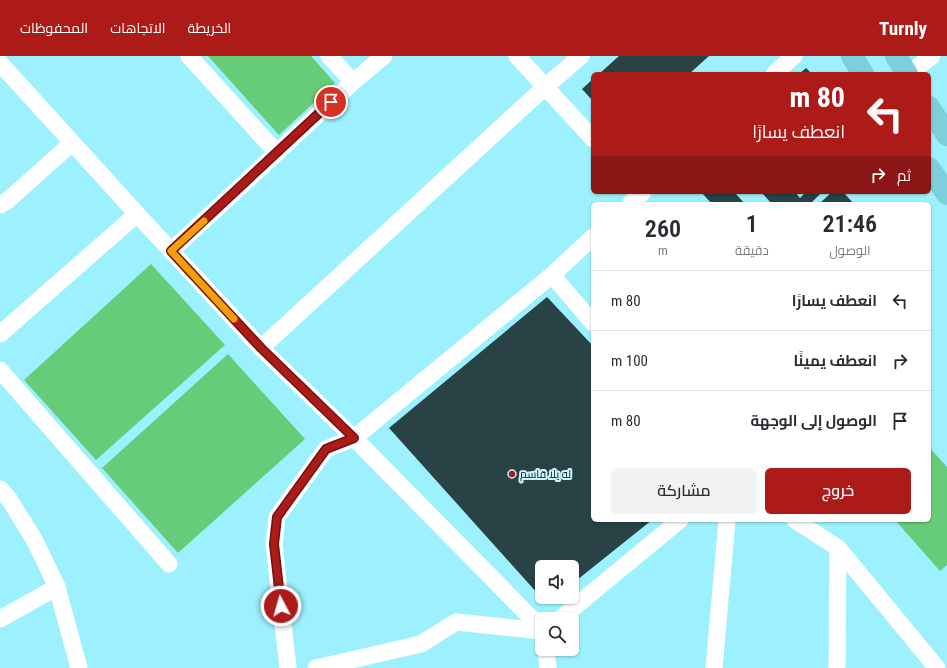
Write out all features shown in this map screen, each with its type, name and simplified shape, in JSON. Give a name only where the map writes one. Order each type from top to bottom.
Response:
[{"type":"main road","points":[[852,56],[862,72]]},
{"type":"main road","points":[[896,56],[907,72]]},
{"type":"main road","points":[[931,110],[947,135]]},
{"type":"main road","points":[[931,171],[947,194]]},
{"type":"street","points":[[189,56],[277,153]]},
{"type":"street","points":[[329,56],[353,82]]},
{"type":"street","points":[[171,251],[353,82],[384,56]]},
{"type":"street","points":[[517,56],[591,137]]},
{"type":"street","points":[[261,348],[545,87],[581,56]]},
{"type":"street","points":[[776,72],[794,56]]},
{"type":"street","points":[[911,72],[932,56]]},
{"type":"street","points":[[0,63],[261,348],[354,438],[535,623]]},
{"type":"street","points":[[0,205],[8,201],[72,142]]},
{"type":"street","points":[[0,334],[137,214]]},
{"type":"street","points":[[288,668],[274,544],[277,517],[326,449],[354,438],[552,275],[591,240]]},
{"type":"street","points":[[552,275],[591,321]]},
{"type":"street","points":[[0,370],[169,564]]},
{"type":"street","points":[[3,498],[35,541],[57,587],[79,668]]},
{"type":"street","points":[[568,612],[678,522]]},
{"type":"street","points":[[714,668],[727,522]]},
{"type":"street","points":[[798,522],[838,548],[937,668]]},
{"type":"street","points":[[837,668],[838,548]]},
{"type":"street","points":[[0,619],[57,587]]},
{"type":"street","points":[[316,668],[421,644],[456,622],[535,629]]},
{"type":"street","points":[[547,656],[548,668]]},
{"type":"green space","points":[[208,56],[311,56],[335,83],[279,135]]},
{"type":"green space","points":[[151,264],[225,345],[96,460],[24,380]]},
{"type":"green space","points":[[228,354],[305,439],[178,553],[102,468]]},
{"type":"green space","points":[[931,449],[947,467],[947,565],[940,571],[897,522],[931,522]]},
{"type":"building","points":[[619,56],[709,56],[691,72],[601,72]]},
{"type":"building","points":[[806,68],[810,72],[801,72]]},
{"type":"building","points":[[591,81],[591,99],[582,89]]},
{"type":"building","points":[[703,194],[736,194],[743,202],[710,202]]},
{"type":"building","points":[[763,194],[797,194],[800,198],[804,194],[820,194],[812,202],[770,202]]},
{"type":"building","points":[[830,194],[845,194],[852,202],[821,202]]},
{"type":"building","name":"له يلا قاسم","points":[[547,297],[591,344],[591,522],[650,522],[579,578],[579,560],[535,560],[535,591],[389,428]]},
{"type":"slow traffic","points":[[204,221],[171,251],[234,319]]},
{"type":"place","name":"له يلا قاسم","points":[[512,474]]},
{"type":"route","points":[[281,606],[274,544],[277,517],[326,449],[354,438],[261,348],[171,251],[331,102]]}]
